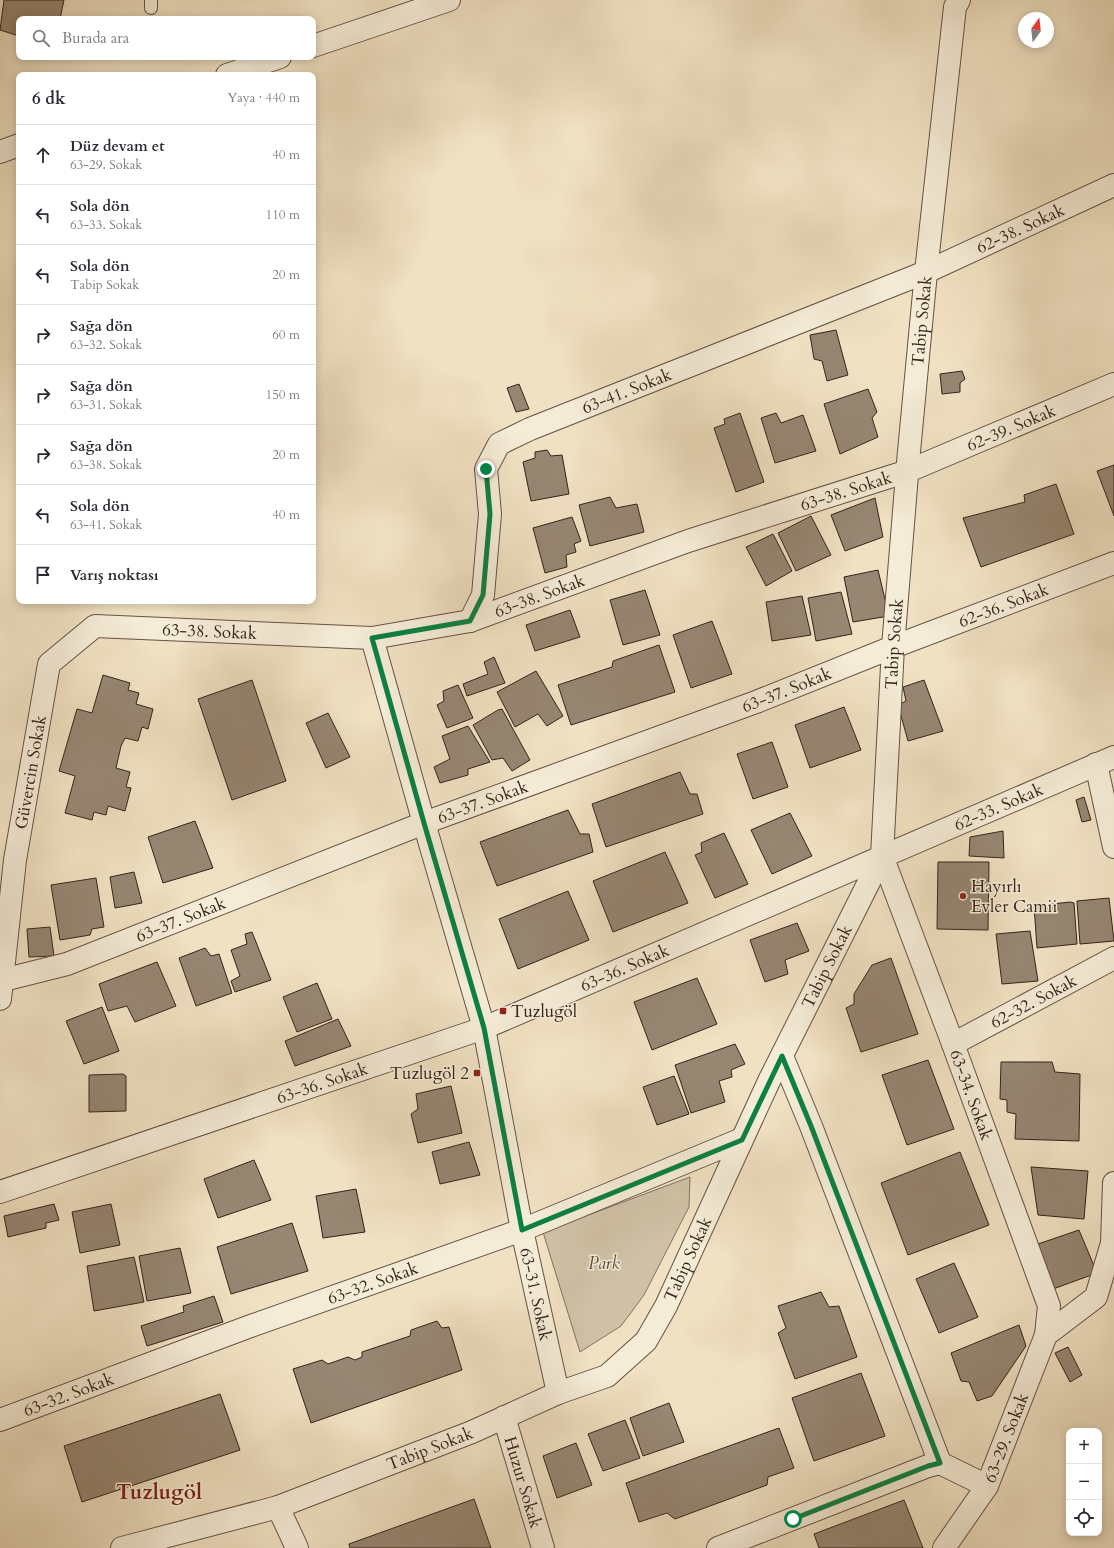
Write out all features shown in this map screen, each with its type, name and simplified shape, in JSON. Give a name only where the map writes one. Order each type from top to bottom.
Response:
[{"type":"street","points":[[316,45],[449,0]]},
{"type":"street","name":"Tabip Sokak","points":[[122,1548],[278,1507],[472,1432],[558,1392],[606,1376],[646,1341],[666,1306],[782,1056],[882,856],[893,647],[908,462],[926,272],[955,7],[959,0]]},
{"type":"street","points":[[236,72],[271,60]]},
{"type":"street","points":[[0,152],[16,147]]},
{"type":"street","name":"62-38. Sokak","points":[[926,272],[1114,186]]},
{"type":"street","name":"63-41. Sokak","points":[[470,621],[483,595],[490,514],[486,469],[499,444],[537,426],[926,272]]},
{"type":"street","name":"62-39. Sokak","points":[[908,471],[1114,384]]},
{"type":"street","name":"63-38. Sokak","points":[[49,664],[95,626],[372,638],[470,621],[688,541],[908,471]]},
{"type":"street","name":"62-36. Sokak","points":[[893,647],[1114,563]]},
{"type":"street","name":"63-31. Sokak","points":[[372,638],[484,1028],[522,1230],[558,1392]]},
{"type":"street","name":"63-37. Sokak","points":[[1,990],[424,823],[756,702],[893,647]]},
{"type":"street","name":"Güvercin Sokak","points":[[1,990],[7,860],[49,664]]},
{"type":"street","points":[[1105,760],[1114,847]]},
{"type":"street","name":"62-33. Sokak","points":[[882,856],[1105,760]]},
{"type":"street","name":"63-36. Sokak","points":[[0,1192],[484,1028],[882,856]]},
{"type":"street","name":"63-34. Sokak","points":[[882,856],[1049,1306],[1046,1335]]},
{"type":"street","name":"62-32. Sokak","points":[[953,1044],[1114,958]]},
{"type":"street","points":[[718,1548],[928,1466],[940,1463],[811,1126],[782,1056]]},
{"type":"street","name":"63-32. Sokak","points":[[0,1420],[256,1324],[522,1230],[742,1140]]},
{"type":"street","points":[[1046,1335],[1096,1296],[1112,1243],[1114,1183]]},
{"type":"street","name":"63-29. Sokak","points":[[940,1463],[988,1486],[1046,1335]]},
{"type":"street","name":"Huzur Sokak","points":[[504,1418],[543,1548]]},
{"type":"street","points":[[944,1548],[988,1486]]},
{"type":"street","points":[[278,1507],[297,1548]]},
{"type":"green space","name":"Park","points":[[690,1177],[689,1207],[644,1295],[621,1326],[580,1352],[543,1232]]},
{"type":"building","points":[[4,0],[64,0],[61,16],[16,16],[16,35],[0,30]]},
{"type":"building","points":[[836,330],[848,375],[827,381],[822,361],[814,359],[810,335]]},
{"type":"building","points":[[962,371],[965,379],[960,383],[960,392],[942,394],[940,374]]},
{"type":"building","points":[[519,384],[529,409],[516,412],[507,388]]},
{"type":"building","points":[[868,389],[877,412],[872,418],[878,437],[840,454],[824,404]]},
{"type":"building","points":[[740,413],[764,482],[736,492],[714,428],[725,424],[724,419]]},
{"type":"building","points":[[776,413],[781,423],[803,415],[816,451],[775,463],[761,418]]},
{"type":"building","points":[[547,450],[551,456],[562,455],[569,494],[531,501],[523,462],[535,458],[535,452]]},
{"type":"building","points":[[1114,465],[1114,516],[1097,471]]},
{"type":"building","points":[[1056,484],[1074,534],[981,567],[963,518],[1025,502],[1024,495]]},
{"type":"building","points":[[610,497],[616,508],[637,504],[644,532],[590,546],[579,505]]},
{"type":"building","points":[[875,498],[883,537],[845,551],[831,515]]},
{"type":"building","points":[[811,516],[831,555],[796,571],[778,533]]},
{"type":"building","points":[[572,517],[581,541],[574,544],[576,552],[566,555],[567,567],[545,573],[533,528]]},
{"type":"building","points":[[773,534],[792,571],[766,586],[746,547]]},
{"type":"building","points":[[878,570],[889,616],[853,622],[844,577]]},
{"type":"building","points":[[645,590],[660,635],[623,645],[610,600]]},
{"type":"building","points":[[841,592],[852,634],[816,641],[808,598]]},
{"type":"building","points":[[802,596],[811,635],[772,641],[766,602]]},
{"type":"building","points":[[570,610],[580,637],[535,651],[526,625]]},
{"type":"building","points":[[712,621],[732,674],[691,688],[673,635]]},
{"type":"building","points":[[659,645],[675,692],[571,725],[558,685],[612,667],[613,661]]},
{"type":"building","points":[[494,657],[505,683],[467,696],[463,684],[488,674],[484,662]]},
{"type":"building","points":[[536,671],[563,716],[547,726],[538,714],[515,727],[497,692]]},
{"type":"building","points":[[103,675],[130,683],[128,690],[139,693],[136,704],[153,709],[148,729],[142,727],[138,741],[125,738],[121,746],[116,768],[130,772],[126,787],[131,788],[125,811],[108,806],[106,815],[94,812],[92,820],[65,813],[75,776],[59,771],[77,709],[92,713]]},
{"type":"building","points":[[252,680],[286,781],[232,800],[198,699]]},
{"type":"building","points":[[924,680],[943,731],[908,741],[898,705],[906,701],[903,687]]},
{"type":"building","points":[[458,685],[473,718],[447,728],[437,705],[444,701],[443,691]]},
{"type":"building","points":[[844,707],[861,750],[810,768],[795,725]]},
{"type":"building","points":[[502,709],[530,760],[512,771],[503,758],[492,760],[473,725]]},
{"type":"building","points":[[328,713],[350,757],[326,768],[306,723]]},
{"type":"building","points":[[468,726],[490,762],[468,769],[468,775],[440,783],[434,767],[450,759],[442,736]]},
{"type":"building","points":[[772,742],[788,787],[753,799],[737,754]]},
{"type":"building","points":[[680,772],[690,794],[697,794],[703,814],[606,847],[592,804]]},
{"type":"building","points":[[1084,797],[1091,820],[1082,822],[1076,800]]},
{"type":"building","points":[[568,810],[580,834],[589,834],[593,852],[497,886],[480,842]]},
{"type":"building","points":[[790,813],[812,856],[772,874],[751,830]]},
{"type":"building","points":[[195,821],[213,868],[163,883],[148,837]]},
{"type":"building","points":[[1003,831],[1004,858],[969,856],[970,837]]},
{"type":"building","points":[[724,833],[748,884],[715,898],[695,855],[702,852],[701,843]]},
{"type":"building","points":[[665,852],[688,903],[613,932],[593,881]]},
{"type":"building","name":"Hayırlı Evler Camii","points":[[938,862],[989,862],[988,930],[937,929]]},
{"type":"building","points":[[134,872],[142,903],[115,908],[110,877]]},
{"type":"building","points":[[96,878],[104,927],[92,929],[90,935],[60,940],[51,885]]},
{"type":"building","points":[[568,891],[589,940],[518,969],[499,919]]},
{"type":"building","points":[[1109,898],[1114,941],[1080,944],[1077,901]]},
{"type":"building","points":[[1070,902],[1074,903],[1077,944],[1037,948],[1034,906]]},
{"type":"building","points":[[797,923],[809,951],[785,960],[788,974],[765,982],[750,940]]},
{"type":"building","points":[[50,927],[54,956],[29,957],[27,929]]},
{"type":"building","points":[[1030,931],[1038,981],[1002,984],[996,934]]},
{"type":"building","points":[[252,932],[271,980],[235,992],[231,981],[240,976],[231,950],[247,944],[245,934]]},
{"type":"building","points":[[205,948],[211,956],[219,954],[232,993],[196,1006],[179,958]]},
{"type":"building","points":[[891,958],[918,1034],[861,1052],[846,1008],[854,1004],[854,994],[872,965]]},
{"type":"building","points":[[157,962],[176,1006],[135,1022],[127,1006],[108,1011],[99,984]]},
{"type":"building","points":[[697,978],[717,1024],[652,1050],[634,1002]]},
{"type":"building","points":[[317,983],[332,1019],[297,1032],[283,997]]},
{"type":"building","points":[[102,1007],[119,1051],[84,1064],[66,1021]]},
{"type":"building","points":[[338,1019],[351,1046],[295,1066],[285,1041]]},
{"type":"building","points":[[735,1044],[745,1064],[731,1070],[732,1077],[719,1081],[725,1102],[691,1113],[675,1065]]},
{"type":"building","points":[[928,1060],[954,1129],[907,1145],[882,1075]]},
{"type":"building","points":[[1001,1062],[1052,1062],[1055,1072],[1080,1074],[1079,1141],[1015,1139],[1016,1114],[1007,1112],[1007,1100],[1000,1099]]},
{"type":"building","points":[[123,1074],[126,1076],[126,1111],[89,1112],[89,1075]]},
{"type":"building","points":[[674,1076],[689,1114],[657,1125],[643,1087]]},
{"type":"building","points":[[451,1086],[462,1133],[418,1143],[411,1114],[418,1109],[416,1094]]},
{"type":"building","points":[[469,1142],[480,1175],[440,1184],[432,1152]]},
{"type":"building","points":[[960,1152],[989,1225],[908,1255],[881,1183]]},
{"type":"building","points":[[254,1160],[271,1200],[218,1218],[204,1179]]},
{"type":"building","points":[[1031,1167],[1088,1171],[1084,1219],[1038,1215]]},
{"type":"building","points":[[356,1189],[365,1232],[323,1238],[316,1196]]},
{"type":"building","points":[[54,1204],[59,1220],[46,1223],[46,1228],[8,1237],[4,1216]]},
{"type":"building","points":[[111,1204],[120,1245],[80,1253],[72,1212]]},
{"type":"building","points":[[292,1223],[308,1271],[231,1294],[217,1247]]},
{"type":"building","points":[[1079,1230],[1097,1273],[1053,1289],[1038,1244]]},
{"type":"building","points":[[180,1248],[191,1293],[147,1301],[139,1256]]},
{"type":"building","points":[[134,1257],[144,1302],[94,1311],[87,1266]]},
{"type":"building","points":[[954,1263],[978,1317],[939,1333],[916,1279]]},
{"type":"building","points":[[821,1292],[829,1307],[839,1306],[857,1357],[795,1379],[778,1333],[786,1328],[778,1306]]},
{"type":"building","points":[[214,1296],[223,1322],[147,1346],[141,1326],[184,1312],[183,1306]]},
{"type":"building","points":[[437,1321],[442,1328],[449,1327],[462,1370],[311,1423],[293,1369],[322,1360],[328,1364],[348,1357],[355,1360],[362,1357],[362,1352],[410,1336],[411,1330]]},
{"type":"building","points":[[1019,1325],[1026,1346],[992,1396],[977,1401],[969,1382],[961,1381],[951,1353]]},
{"type":"building","points":[[1068,1347],[1082,1375],[1070,1382],[1055,1353]]},
{"type":"building","points":[[861,1373],[885,1436],[814,1461],[792,1398]]},
{"type":"building","points":[[220,1394],[240,1450],[82,1502],[64,1446]]},
{"type":"building","points":[[669,1403],[684,1442],[643,1456],[630,1418]]},
{"type":"building","points":[[625,1420],[640,1458],[603,1471],[588,1434]]},
{"type":"building","points":[[779,1428],[794,1468],[768,1477],[767,1485],[675,1519],[667,1513],[639,1522],[626,1483]]},
{"type":"building","points":[[576,1443],[592,1485],[557,1498],[543,1456]]},
{"type":"building","points":[[474,1499],[491,1548],[350,1548],[349,1544]]},
{"type":"building","points":[[904,1500],[923,1548],[819,1548],[814,1534]]},
{"type":"place","name":"Hayırlı Evler Camii","points":[[963,896]]},
{"type":"place","name":"Tuzlugöl","points":[[503,1011]]},
{"type":"place","name":"Tuzlugöl 2","points":[[477,1073]]},
{"type":"district","name":"Tuzlugöl","points":[[159,1492]]},
{"type":"route","points":[[486,469],[490,514],[487,560],[483,595],[470,621],[372,638],[484,1028],[522,1230],[742,1140],[782,1056],[811,1126],[940,1463],[928,1466],[793,1519]]}]
